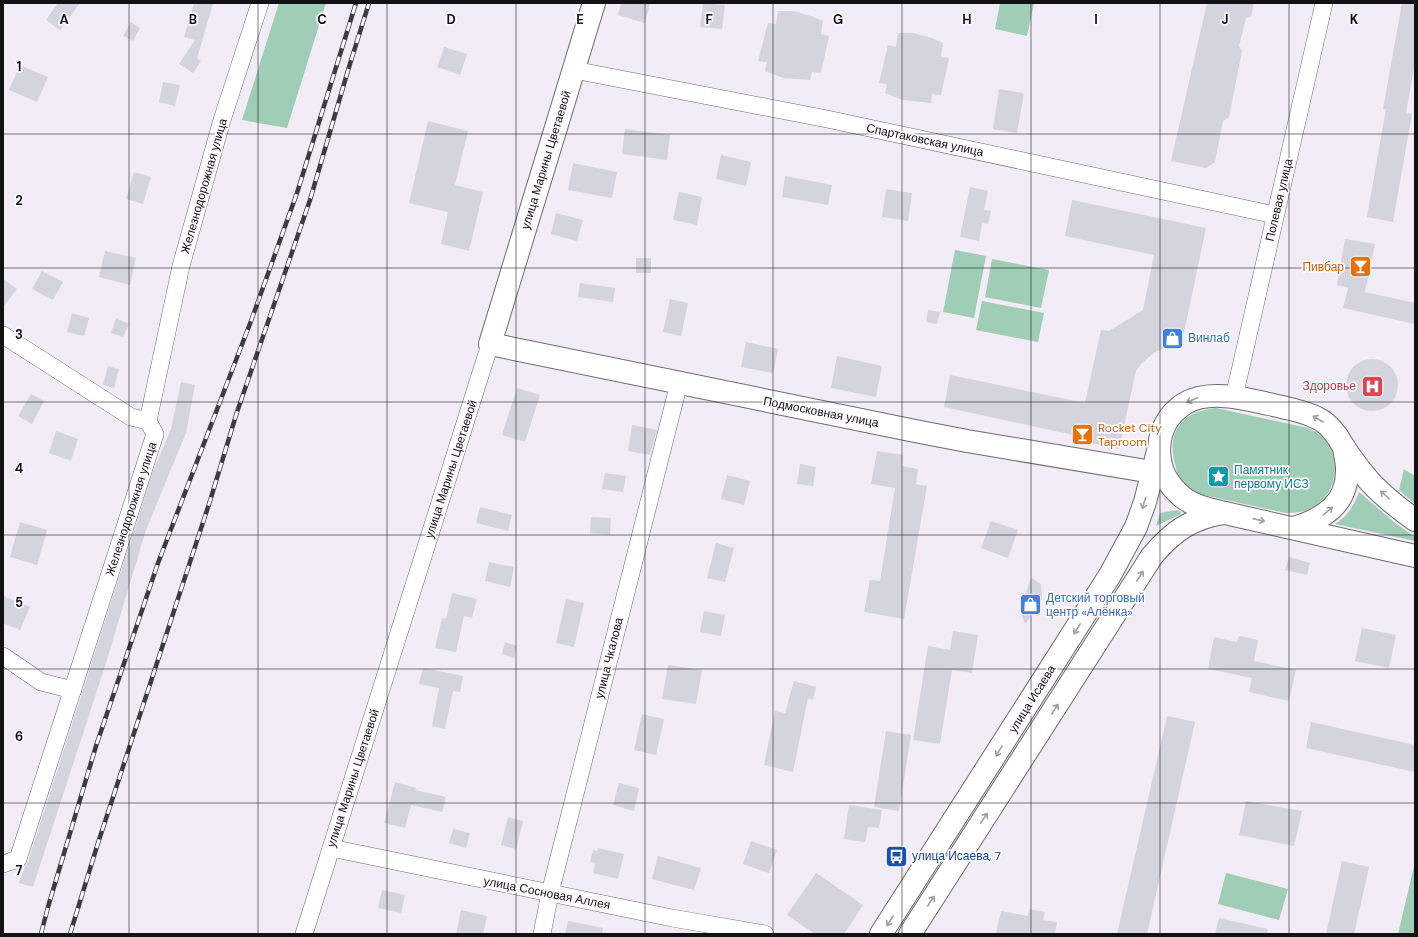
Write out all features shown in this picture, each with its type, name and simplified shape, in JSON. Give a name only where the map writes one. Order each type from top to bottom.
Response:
[{"type":"main road","name":"улица Марины Цветаевой","points":[[490,344],[594,3]]},
{"type":"main road","name":"Подмосковная улица","points":[[490,344],[967,441],[1155,462]]},
{"type":"main road","name":"улица Исаева","points":[[881,934],[1110,575],[1136,527],[1145,502],[1164,425],[1173,413],[1184,404],[1200,397],[1234,397],[1305,413],[1318,418],[1337,436],[1375,487],[1415,520]]},
{"type":"main road","points":[[1294,528],[1311,523],[1325,515],[1341,496],[1347,469],[1344,447]]},
{"type":"main road","points":[[1155,462],[1162,467],[1168,481],[1178,494],[1201,507],[1415,556]]},
{"type":"main road","name":"улица Исаева","points":[[910,934],[1152,556],[1165,541],[1182,528],[1208,515],[1225,513]]},
{"type":"street","name":"Железнодорожная улица","points":[[3,864],[18,859],[155,434],[148,421],[181,266],[222,120],[260,3]]},
{"type":"street","name":"Полевая улица","points":[[1234,397],[1324,3]]},
{"type":"street","name":"Спартаковская улица","points":[[574,70],[841,122],[1275,215]]},
{"type":"street","points":[[3,335],[132,417],[148,421]]},
{"type":"street","name":"улица Марины Цветаевой","points":[[304,934],[490,344]]},
{"type":"street","name":"улица Чкалова","points":[[542,934],[550,894],[679,383]]},
{"type":"street","points":[[3,656],[41,682],[73,690]]},
{"type":"street","name":"улица Сосновая Аллея","points":[[331,848],[550,894],[672,918],[765,934]]},
{"type":"green space","points":[[279,3],[326,3],[287,128],[242,120]]},
{"type":"green space","points":[[1000,3],[1034,4],[1027,36],[995,29]]},
{"type":"green space","points":[[955,250],[986,256],[974,318],[943,312]]},
{"type":"green space","points":[[992,259],[1049,270],[1041,308],[985,297]]},
{"type":"green space","points":[[982,301],[1044,313],[1038,342],[976,330]]},
{"type":"green space","points":[[1216,408],[1308,428],[1319,434],[1329,445],[1335,465],[1335,473],[1330,490],[1324,499],[1310,509],[1300,512],[1286,513],[1199,494],[1185,484],[1178,475],[1173,455],[1173,443],[1176,432],[1183,421],[1190,415]]},
{"type":"green space","points":[[1404,469],[1415,476],[1415,504],[1399,490]]},
{"type":"green space","points":[[1359,492],[1394,522],[1415,537],[1415,541],[1335,524],[1350,510]]},
{"type":"green space","points":[[1177,510],[1180,511],[1181,514],[1156,526],[1160,513]]},
{"type":"green space","points":[[1415,862],[1415,934],[1398,934]]},
{"type":"green space","points":[[1226,873],[1288,889],[1279,920],[1218,904]]},
{"type":"building","points":[[58,3],[80,3],[60,30],[46,20]]},
{"type":"building","points":[[194,3],[213,3],[197,59],[201,61],[193,73],[179,64],[195,40],[184,37]]},
{"type":"building","points":[[621,3],[650,3],[645,23],[618,15]]},
{"type":"building","points":[[703,3],[725,5],[722,29],[700,27]]},
{"type":"building","points":[[1207,3],[1254,3],[1251,17],[1246,18],[1239,46],[1242,51],[1229,117],[1223,121],[1215,162],[1206,168],[1171,161]]},
{"type":"building","points":[[1402,3],[1415,3],[1415,62],[1406,113],[1412,114],[1393,222],[1367,217],[1386,109],[1383,109]]},
{"type":"building","points":[[778,11],[793,11],[823,21],[821,34],[829,36],[821,73],[812,72],[810,80],[783,78],[765,71],[767,62],[758,61],[768,23],[776,24]]},
{"type":"building","points":[[131,22],[140,28],[133,41],[123,36]]},
{"type":"building","points":[[898,33],[913,33],[932,38],[943,43],[941,57],[949,58],[941,95],[932,94],[931,103],[903,100],[885,93],[887,84],[879,83],[888,45],[896,47]]},
{"type":"building","points":[[444,47],[467,54],[460,75],[437,67]]},
{"type":"building","points":[[20,65],[48,77],[37,102],[9,90]]},
{"type":"building","points":[[163,82],[180,85],[175,106],[159,102]]},
{"type":"building","points":[[999,89],[1024,93],[1017,133],[993,129]]},
{"type":"building","points":[[428,121],[468,131],[455,185],[483,192],[469,251],[441,244],[448,212],[409,203]]},
{"type":"building","points":[[625,129],[670,135],[667,160],[622,154]]},
{"type":"building","points":[[721,155],[751,162],[746,186],[716,179]]},
{"type":"building","points":[[573,163],[617,172],[612,198],[568,190]]},
{"type":"building","points":[[134,172],[151,177],[143,204],[126,199]]},
{"type":"building","points":[[785,176],[832,185],[828,205],[782,197]]},
{"type":"building","points":[[970,187],[988,191],[984,210],[991,211],[988,224],[982,223],[979,241],[960,237]]},
{"type":"building","points":[[886,189],[912,193],[908,221],[882,217]]},
{"type":"building","points":[[679,192],[702,197],[697,225],[673,220]]},
{"type":"building","points":[[1072,200],[1206,228],[1182,342],[1173,344],[1155,352],[1141,364],[1136,371],[1119,449],[1087,442],[1087,438],[944,407],[950,375],[1085,403],[1101,330],[1109,331],[1143,310],[1154,255],[1065,236]]},
{"type":"building","points":[[556,213],[583,220],[577,241],[551,234]]},
{"type":"building","points":[[1345,239],[1375,244],[1365,292],[1415,303],[1415,324],[1343,308],[1348,288],[1337,285]]},
{"type":"building","points":[[105,251],[136,258],[130,285],[99,277]]},
{"type":"building","points":[[636,258],[651,258],[651,273],[636,273]]},
{"type":"building","points":[[42,271],[63,282],[53,300],[32,289]]},
{"type":"building","points":[[3,279],[17,289],[3,307]]},
{"type":"building","points":[[580,283],[615,288],[613,302],[578,297]]},
{"type":"building","points":[[670,299],[688,303],[681,336],[663,332]]},
{"type":"building","points":[[928,310],[940,312],[937,324],[926,322]]},
{"type":"building","points":[[72,313],[89,318],[84,336],[67,332]]},
{"type":"building","points":[[116,318],[129,324],[123,337],[111,333]]},
{"type":"building","points":[[746,342],[778,349],[773,373],[741,367]]},
{"type":"building","points":[[837,356],[882,366],[876,397],[831,388]]},
{"type":"building","name":"Здоровье","points":[[1372,359],[1382,361],[1390,367],[1396,375],[1398,385],[1396,395],[1390,403],[1382,409],[1372,411],[1362,409],[1354,403],[1348,395],[1346,385],[1348,375],[1354,367],[1362,361]]},
{"type":"building","points":[[108,366],[119,369],[114,388],[103,385]]},
{"type":"building","points":[[181,382],[195,385],[186,433],[146,530],[105,666],[33,887],[19,883],[28,862],[153,471],[171,429]]},
{"type":"building","points":[[517,388],[540,395],[525,442],[502,435]]},
{"type":"building","points":[[31,394],[44,401],[32,424],[18,416]]},
{"type":"building","points":[[632,425],[657,430],[650,455],[628,451]]},
{"type":"building","points":[[56,431],[78,439],[71,461],[49,453]]},
{"type":"building","points":[[877,451],[903,455],[902,466],[918,469],[916,484],[927,486],[904,619],[864,612],[870,580],[880,581],[895,488],[871,484]]},
{"type":"building","points":[[800,464],[816,467],[813,486],[797,484]]},
{"type":"building","points":[[605,473],[626,476],[623,492],[602,489]]},
{"type":"building","points":[[727,475],[750,481],[744,505],[721,499]]},
{"type":"building","points":[[480,507],[512,515],[508,531],[476,523]]},
{"type":"building","points":[[591,517],[611,518],[610,535],[590,533]]},
{"type":"building","points":[[991,521],[1018,530],[1008,558],[981,548]]},
{"type":"building","points":[[20,522],[47,530],[37,565],[10,557]]},
{"type":"building","points":[[716,543],[734,548],[725,582],[707,578]]},
{"type":"building","points":[[1289,557],[1310,563],[1307,575],[1285,570]]},
{"type":"building","points":[[489,562],[514,567],[510,587],[485,581]]},
{"type":"building","name":"Детский торговый центр «Алёнка»","points":[[1031,578],[1041,584],[1042,600],[1025,624],[1020,610]]},
{"type":"building","points":[[452,593],[477,599],[472,618],[464,616],[456,652],[435,648],[442,618],[446,619]]},
{"type":"building","points":[[3,596],[30,607],[20,630],[3,623]]},
{"type":"building","points":[[566,599],[584,603],[574,647],[556,643]]},
{"type":"building","points":[[704,611],[725,615],[721,636],[700,632]]},
{"type":"building","points":[[1362,628],[1396,635],[1389,668],[1355,661]]},
{"type":"building","points":[[953,631],[978,635],[972,673],[952,670],[940,744],[913,740],[928,646],[950,650]]},
{"type":"building","points":[[1239,636],[1258,640],[1254,661],[1296,670],[1289,701],[1249,692],[1252,678],[1208,669],[1214,637],[1237,642]]},
{"type":"building","points":[[505,642],[517,646],[514,658],[502,654]]},
{"type":"building","points":[[668,665],[702,670],[696,704],[662,699]]},
{"type":"building","points":[[423,668],[463,676],[460,692],[453,691],[445,729],[432,726],[439,688],[419,684]]},
{"type":"building","points":[[794,681],[816,687],[813,700],[808,698],[793,772],[764,765],[775,711],[785,713]]},
{"type":"building","points":[[642,714],[664,719],[656,755],[634,750]]},
{"type":"building","points":[[1167,716],[1195,722],[1147,934],[1117,934]]},
{"type":"building","points":[[1311,722],[1415,745],[1415,772],[1306,748]]},
{"type":"building","points":[[886,731],[911,735],[899,811],[874,807]]},
{"type":"building","points":[[395,782],[416,788],[415,790],[446,797],[442,812],[411,805],[405,828],[384,823]]},
{"type":"building","points":[[619,783],[639,788],[634,811],[613,805]]},
{"type":"building","points":[[1246,801],[1302,811],[1294,846],[1239,835]]},
{"type":"building","points":[[849,805],[882,810],[879,828],[868,827],[865,842],[844,839]]},
{"type":"building","points":[[508,817],[523,821],[516,849],[501,845]]},
{"type":"building","points":[[453,829],[470,833],[466,848],[449,843]]},
{"type":"building","points":[[751,841],[777,850],[769,873],[743,864]]},
{"type":"building","points":[[598,848],[624,854],[618,879],[593,873],[595,863],[590,862],[593,850],[597,851]]},
{"type":"building","points":[[658,856],[701,868],[694,890],[652,879]]},
{"type":"building","points":[[1342,861],[1369,867],[1354,934],[1326,934]]},
{"type":"building","points":[[816,873],[863,905],[844,934],[815,934],[787,915]]},
{"type":"building","points":[[382,890],[405,895],[401,913],[378,908]]},
{"type":"building","points":[[1029,909],[1045,912],[1043,920],[1057,922],[1055,934],[996,934],[1001,911],[1028,916]]},
{"type":"building","points":[[461,910],[487,916],[483,934],[456,934]]},
{"type":"building","points":[[1219,918],[1268,929],[1267,934],[1215,934]]},
{"type":"building","points":[[568,921],[603,928],[602,934],[565,934]]},
{"type":"railway","points":[[41,934],[96,746],[158,563],[251,321],[297,193],[356,3]]},
{"type":"railway","points":[[70,934],[98,843],[210,501],[237,412],[310,200],[369,3]]},
{"type":"place","name":"Пивбар","points":[[1360,267]]},
{"type":"place","name":"Винлаб","points":[[1172,338]]},
{"type":"place","name":"Здоровье","points":[[1372,386]]},
{"type":"place","name":"Rocket City Taproom","points":[[1082,435]]},
{"type":"place","name":"Памятник первому ИСЗ","points":[[1219,477]]},
{"type":"place","name":"Детский торговый центр «Алёнка»","points":[[1030,605]]},
{"type":"place","name":"улица Исаева, 7","points":[[897,856]]}]
